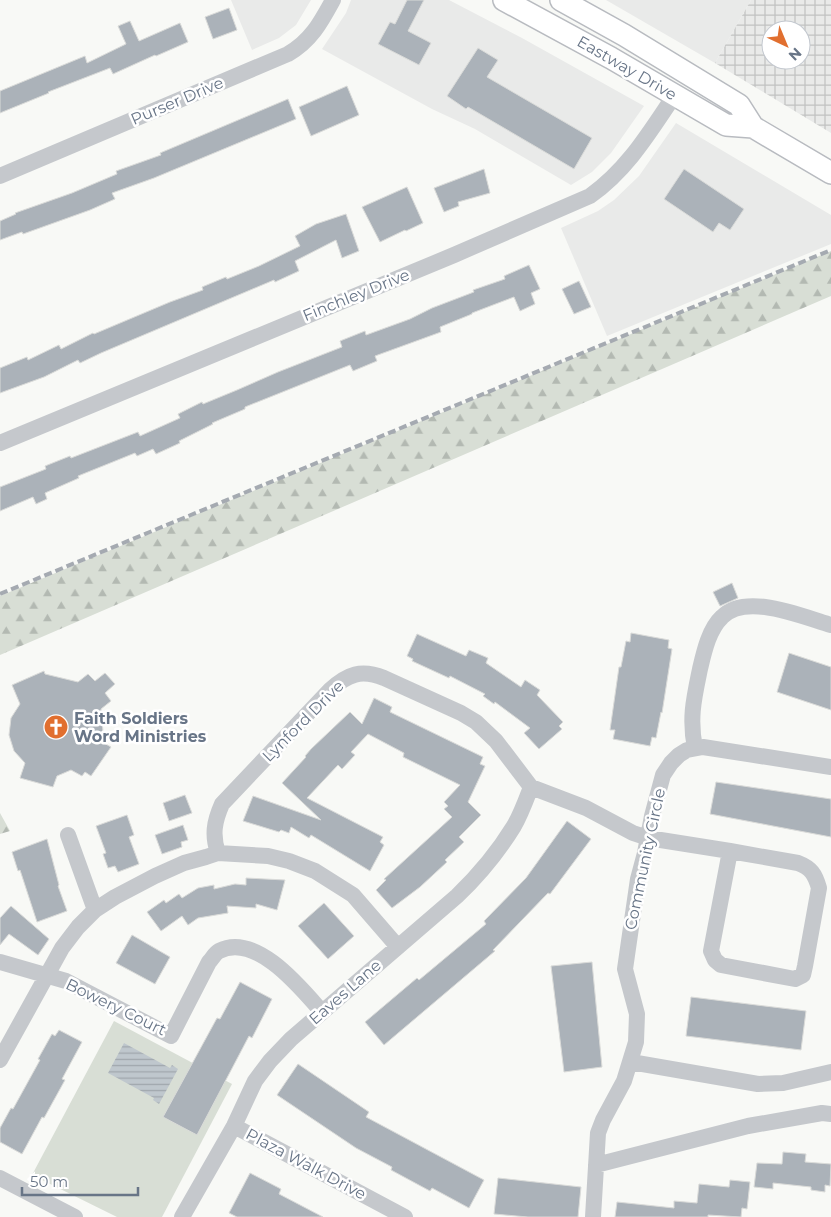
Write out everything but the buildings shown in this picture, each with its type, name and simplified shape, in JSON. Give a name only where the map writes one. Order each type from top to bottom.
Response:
[{"type":"main road","name":"Eastway Drive","points":[[504,0],[611,58],[726,125],[753,127],[831,173]]},
{"type":"main road","name":"Eastway Drive","points":[[561,0],[624,35],[739,105],[753,127]]},
{"type":"street","name":"Purser Drive","points":[[0,176],[288,54],[302,44],[320,25],[333,0]]},
{"type":"street","name":"Finchley Drive","points":[[0,443],[446,258],[590,196],[604,186],[626,165],[674,96]]},
{"type":"street","points":[[831,626],[771,608],[757,606],[731,610],[723,615],[716,624],[703,657],[691,711],[694,748],[719,748],[831,767]]},
{"type":"street","name":"Lynford Drive","points":[[218,854],[213,831],[216,817],[222,804],[330,690],[348,677],[357,674],[372,673],[461,713],[476,722],[496,741],[531,787]]},
{"type":"street","name":"Community Circle","points":[[593,1217],[598,1133],[624,1081],[631,1062],[637,1026],[625,969],[638,879],[663,775],[679,755],[694,748]]},
{"type":"street","points":[[531,787],[586,808],[633,833],[648,838],[730,851],[798,863],[808,867],[816,876],[819,888],[806,966],[802,975],[795,979],[721,965],[715,960],[711,952],[730,851]]},
{"type":"street","name":"Eaves Lane","points":[[182,1217],[234,1126],[255,1081],[270,1061],[291,1039],[458,896],[479,874],[496,853],[514,825],[531,787]]},
{"type":"street","points":[[68,835],[95,910]]},
{"type":"street","points":[[0,1060],[62,948],[78,927],[95,910],[115,897],[184,863],[218,854],[268,856],[289,861],[315,871],[353,895],[398,947]]},
{"type":"street","name":"Bowery Court","points":[[47,976],[66,981],[171,1036],[217,951],[233,947],[242,948],[275,964],[292,979],[322,1012]]},
{"type":"street","points":[[0,962],[47,976]]},
{"type":"street","points":[[631,1062],[758,1084],[783,1084],[831,1072]]},
{"type":"street","points":[[596,1165],[748,1126],[831,1114]]},
{"type":"street","name":"Plaza Walk Drive","points":[[234,1126],[405,1217]]},
{"type":"street","points":[[0,1178],[75,1217]]},
{"type":"shaded area","points":[[231,0],[311,0],[296,25],[279,38],[252,50]]},
{"type":"shaded area","points":[[351,0],[449,0],[644,106],[611,153],[592,172],[571,185],[475,129],[432,109],[322,49],[346,13]]},
{"type":"shaded area","points":[[606,0],[751,0],[715,63]]},
{"type":"shaded area","points":[[751,0],[831,0],[831,133],[715,63]]},
{"type":"shaded area","points":[[676,123],[831,215],[831,244],[607,336],[561,228],[598,211],[614,200],[639,176]]},
{"type":"shaded area","points":[[124,1043],[170,1068],[172,1065],[178,1069],[159,1104],[153,1100],[154,1098],[108,1073]]},
{"type":"green space","points":[[831,251],[831,296],[0,655],[0,596]]},
{"type":"green space","points":[[0,813],[10,831],[0,834]]},
{"type":"green space","points":[[114,1021],[232,1084],[162,1217],[117,1217],[32,1175]]},
{"type":"railway","points":[[0,594],[831,250]]},
{"type":"place","name":"Faith Soldiers Word Ministries","points":[[56,727]]}]
